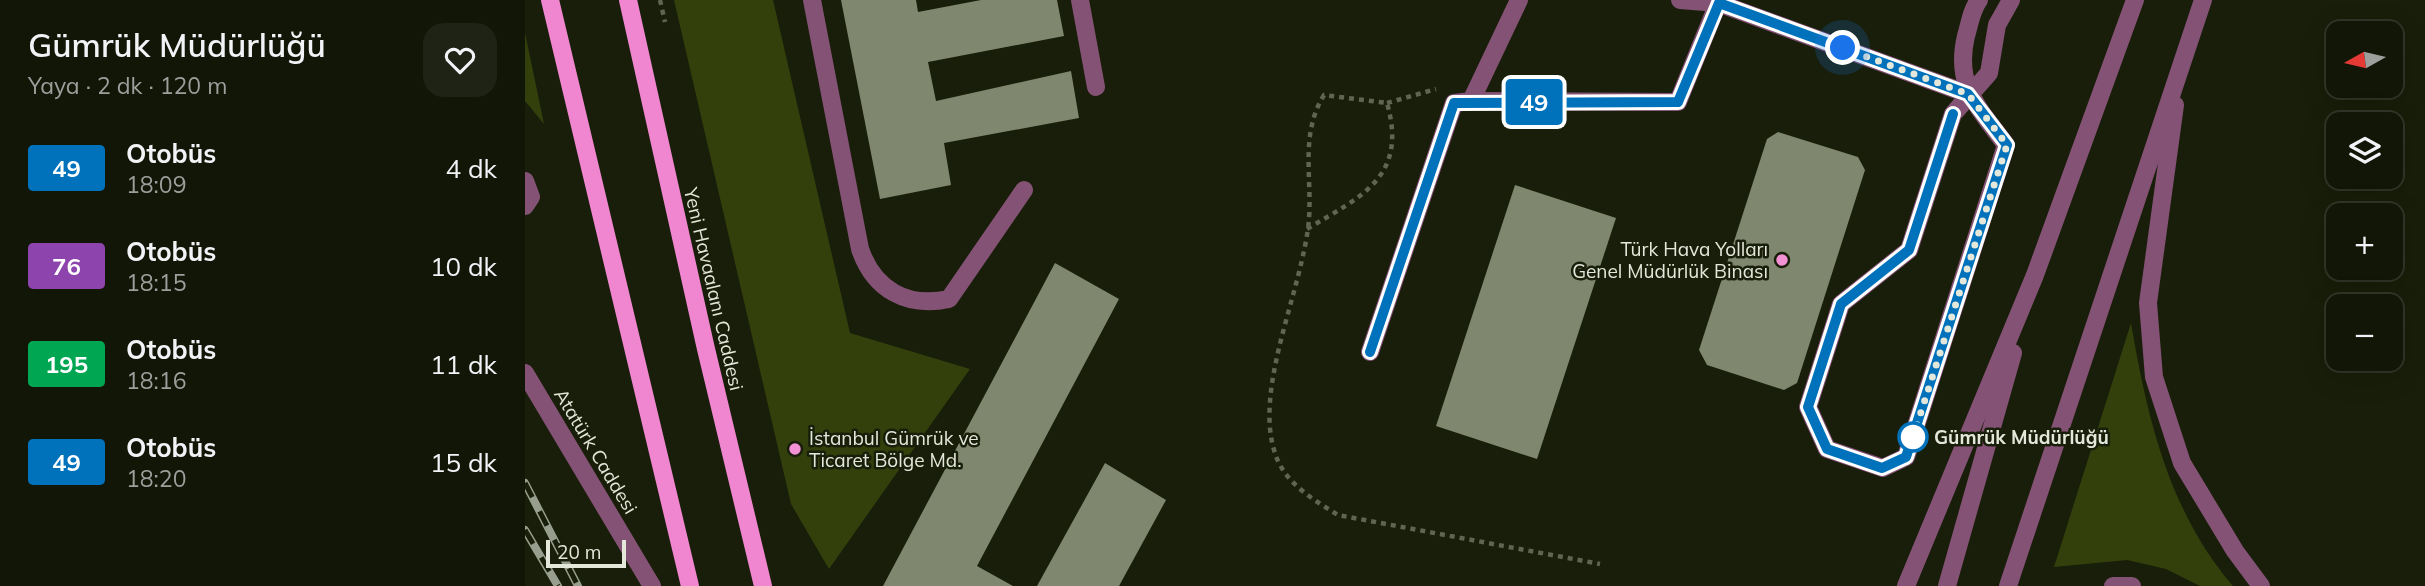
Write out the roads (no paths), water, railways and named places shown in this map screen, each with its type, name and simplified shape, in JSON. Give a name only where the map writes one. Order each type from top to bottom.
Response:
[{"type":"main road","points":[[550,0],[656,456],[690,586]]},
{"type":"main road","name":"Yeni Havaalanı Caddesi","points":[[628,0],[706,349],[763,586]]},
{"type":"street","points":[[812,0],[860,249],[864,262],[881,286],[913,301],[949,299],[1024,190]]},
{"type":"street","points":[[1080,0],[1096,86]]},
{"type":"street","points":[[1370,352],[1462,102],[1519,0]]},
{"type":"street","points":[[1680,0],[1719,3],[1968,94]]},
{"type":"street","points":[[1979,0],[1973,8],[1960,60],[1968,94],[2007,145],[1906,457],[1882,468],[1827,449],[1808,407],[1841,304],[1909,250],[1953,114],[1968,94],[1989,73],[1997,25],[2011,0]]},
{"type":"street","points":[[1906,586],[2035,275],[2135,0]]},
{"type":"street","points":[[2008,586],[2203,1]]},
{"type":"street","points":[[1462,102],[1678,102],[1719,3]]},
{"type":"street","points":[[2181,61],[2148,303],[2154,377],[2182,463],[2235,551],[2261,586]]},
{"type":"street","points":[[525,181],[531,197],[525,206]]},
{"type":"street","points":[[1947,586],[2035,275]]},
{"type":"street","name":"Atatürk Caddesi","points":[[525,373],[652,586]]},
{"type":"street","points":[[2113,586],[2132,586]]},
{"type":"railway","points":[[525,483],[578,586]]},
{"type":"railway","points":[[525,530],[558,586]]},
{"type":"place","name":"Türk Hava Yolları Genel Müdürlük Binası","points":[[1782,260]]},
{"type":"place","name":"Gümrük Müdürlüğü","points":[[1913,437]]},
{"type":"place","name":"İstanbul Gümrük ve Ticaret Bölge Md.","points":[[795,449]]}]
